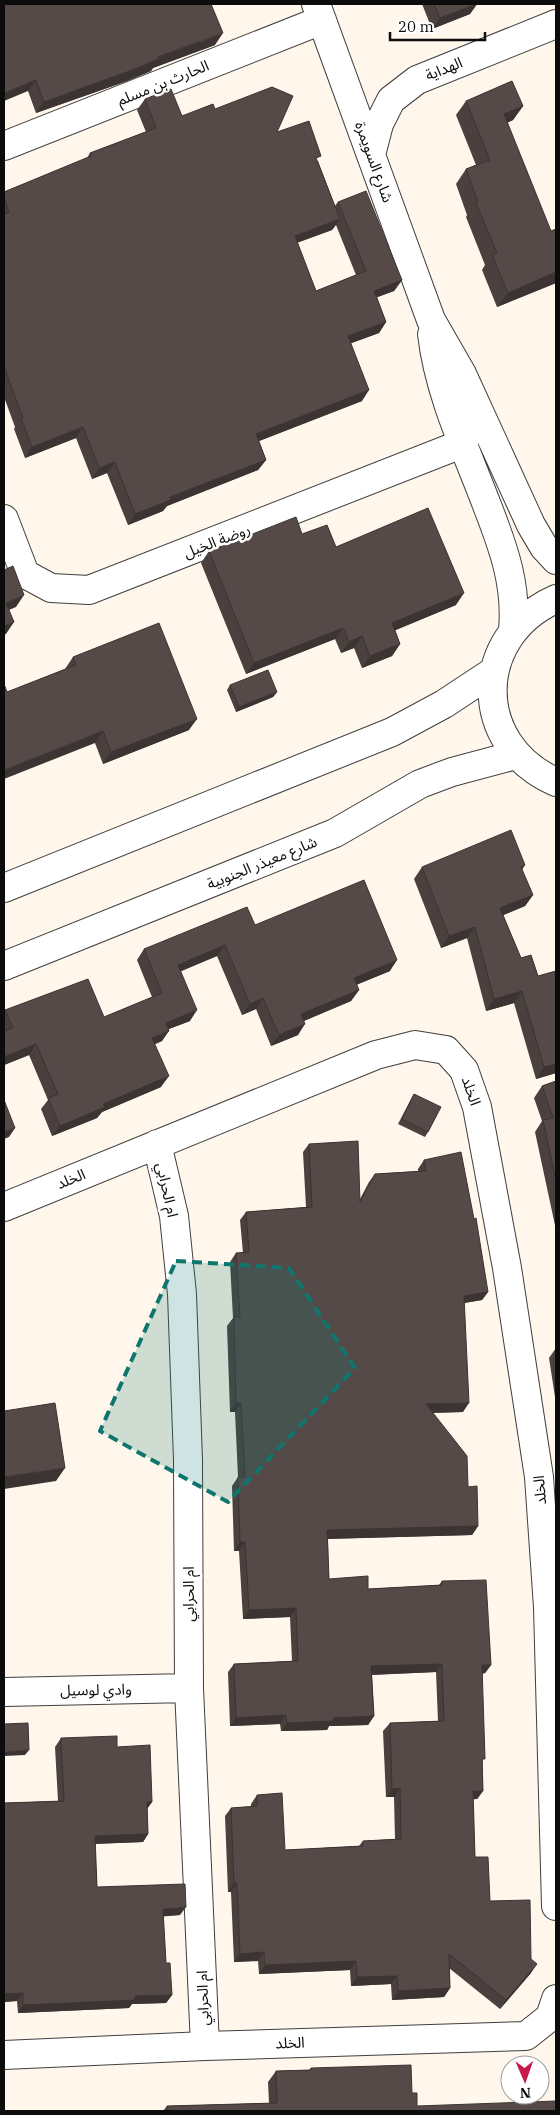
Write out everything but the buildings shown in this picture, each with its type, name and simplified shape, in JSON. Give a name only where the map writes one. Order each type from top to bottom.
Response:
[{"type":"street","name":"الحارث بن مسلم","points":[[4,146],[319,12]]},
{"type":"street","name":"شارع السويمرة","points":[[319,12],[431,320],[462,374],[531,525],[544,547],[556,560]]},
{"type":"street","name":"الهداية","points":[[371,155],[379,124],[391,100],[417,80],[556,24]]},
{"type":"street","name":"شارع السويمرة","points":[[431,320],[434,353],[442,384],[507,557],[514,593],[514,630]]},
{"type":"street","name":"روضة الخيل","points":[[4,519],[25,574],[51,588],[89,590],[464,443]]},
{"type":"street","points":[[556,599],[524,618],[505,643],[494,671],[493,701],[501,729],[516,755],[535,770],[556,782]]},
{"type":"street","points":[[4,888],[392,732],[444,704],[494,671]]},
{"type":"street","name":"شارع معيذر الجنوبية","points":[[4,966],[335,833],[420,784],[452,772],[516,755]]},
{"type":"street","name":"الخلد","points":[[4,1206],[376,1056],[415,1045],[446,1050],[464,1070],[477,1107],[507,1268],[539,1477],[552,1607],[556,1906]]},
{"type":"street","name":"ام الحرابي","points":[[157,1144],[174,1216],[182,1294],[188,1460],[189,1688],[205,2046]]},
{"type":"street","name":"وادي لوسيل","points":[[4,1692],[189,1688]]},
{"type":"street","name":"الخلد","points":[[4,2055],[205,2046],[526,2036],[550,2017],[556,1999]]},
{"type":"highlighted area","points":[[176,1261],[289,1268],[355,1368],[228,1502],[100,1431]]}]
